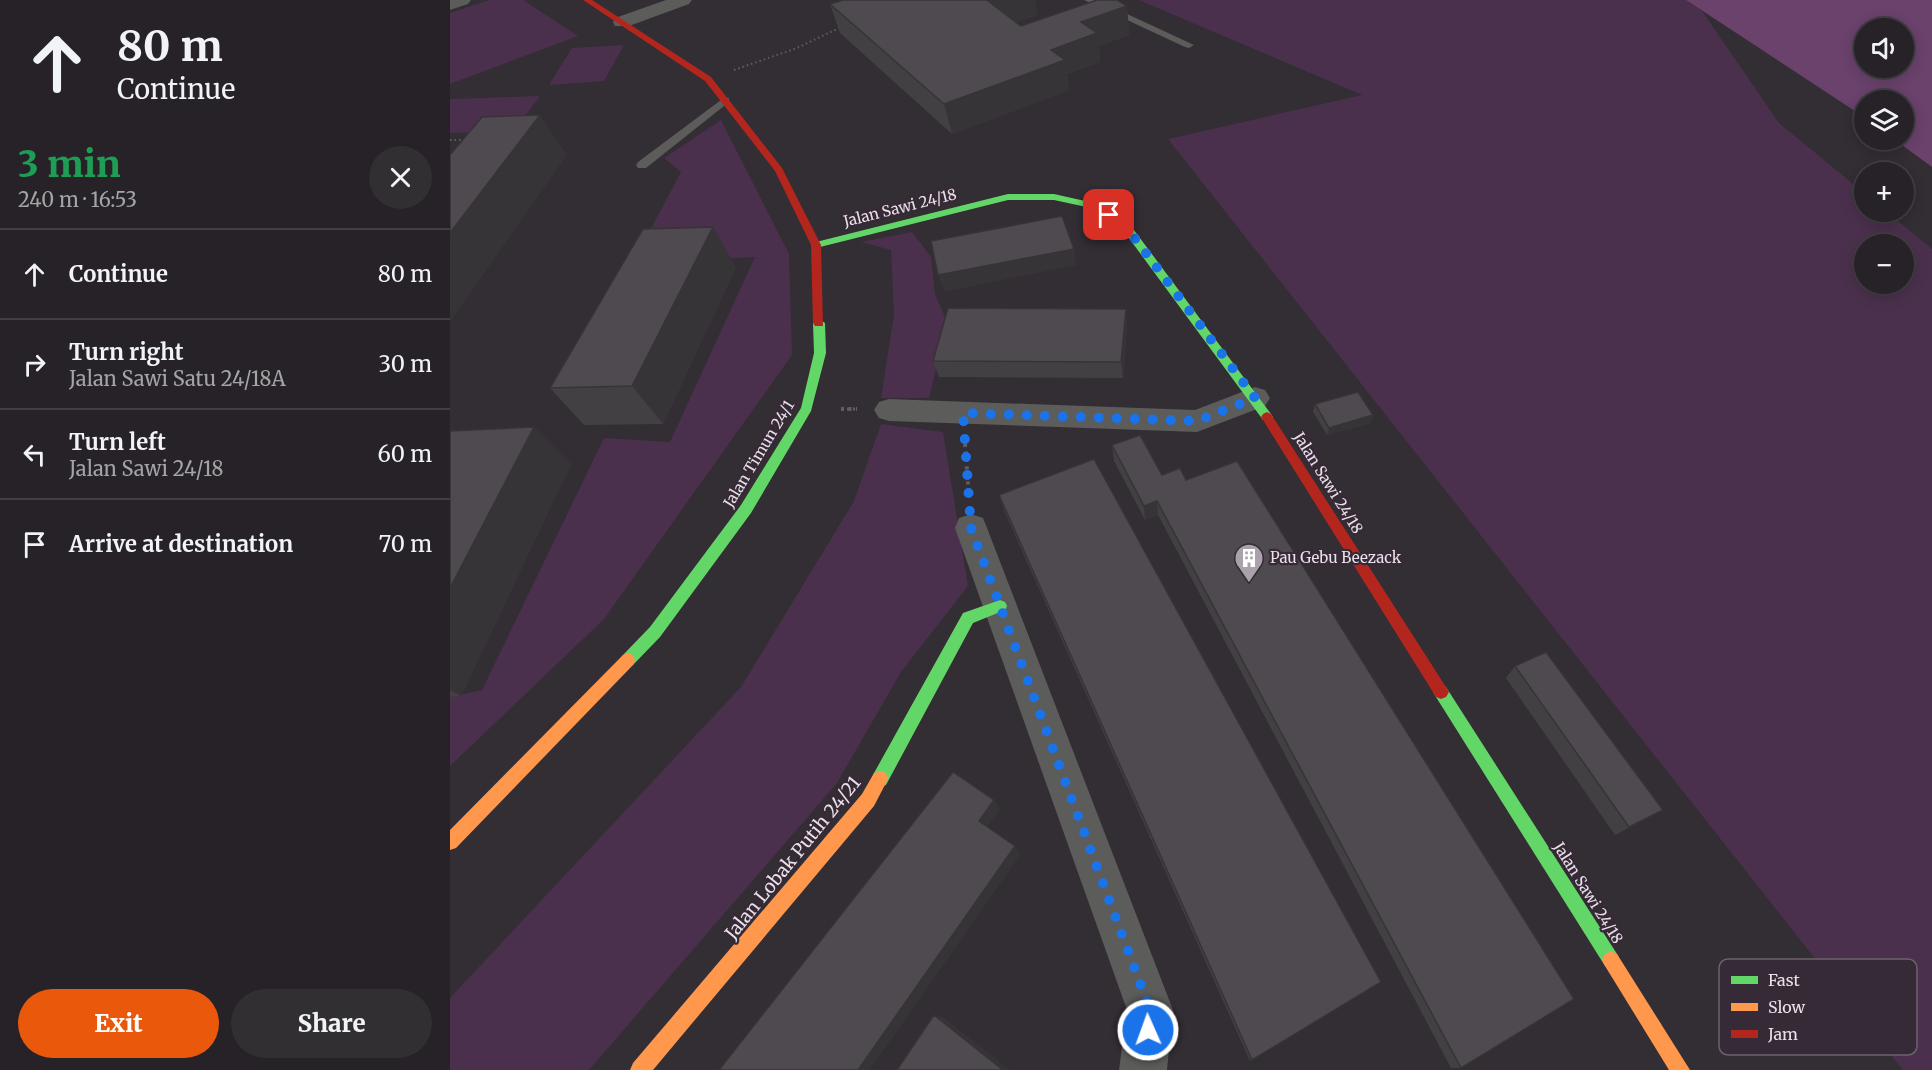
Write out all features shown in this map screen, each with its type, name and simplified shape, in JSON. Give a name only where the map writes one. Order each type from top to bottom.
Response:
[{"type":"street","points":[[450,4],[462,0]]},
{"type":"street","name":"Jalan Timun 24/1","points":[[450,842],[655,632],[746,509],[807,408],[820,353],[816,245],[779,170],[708,79],[587,0]]},
{"type":"street","points":[[622,22],[683,0]]},
{"type":"street","name":"Jalan Sawi 24/18","points":[[816,245],[1008,197],[1054,197],[1094,206],[1124,224],[1255,398],[1680,1070]]},
{"type":"street","points":[[890,410],[1197,421],[1255,398]]},
{"type":"street","points":[[971,528],[1150,1010],[1143,1070]]},
{"type":"street","name":"Jalan Lobak Putih 24/21","points":[[640,1070],[868,800],[968,618],[999,606]]},
{"type":"lane","points":[[1089,0],[1189,45]]},
{"type":"lane","points":[[642,165],[725,100]]},
{"type":"path","points":[[708,79],[797,48],[846,25]]},
{"type":"path","points":[[450,140],[473,140]]},
{"type":"path","points":[[807,408],[890,410]]},
{"type":"path","points":[[963,413],[971,528]]},
{"type":"shaded area","points":[[489,0],[523,0],[578,36],[450,84],[450,13]]},
{"type":"shaded area","points":[[1139,0],[1686,0],[1702,11],[1779,123],[1854,185],[1854,222],[1899,222],[1914,234],[1854,234],[1854,294],[1914,294],[1914,234],[1932,249],[1932,1070],[1903,1070],[1891,1055],[1917,1055],[1917,959],[1815,959],[1168,139],[1362,95]]},
{"type":"shaded area","points":[[1686,0],[1932,0],[1932,167],[1909,150],[1914,150],[1914,90],[1854,90],[1854,110]]},
{"type":"shaded area","points":[[624,45],[604,81],[549,85],[572,48]]},
{"type":"shaded area","points":[[540,96],[514,131],[450,133],[450,99]]},
{"type":"shaded area","points":[[721,120],[789,254],[792,355],[604,619],[450,766],[450,697],[482,690],[604,438],[670,442],[755,257],[632,264],[681,172],[664,158]]},
{"type":"shaded area","points":[[912,232],[931,257],[935,294],[947,322],[929,398],[881,398],[894,315],[891,250],[861,242]]},
{"type":"shaded area","points":[[881,424],[943,432],[968,586],[901,672],[837,783],[589,1070],[450,1070],[450,998],[741,687],[854,501]]},
{"type":"building","points":[[843,0],[993,0],[988,1],[1021,26],[1097,0],[1117,0],[1127,6],[1081,22],[1097,33],[1051,50],[1065,60],[944,104],[830,4]]},
{"type":"building","points":[[540,115],[450,233],[450,155],[482,117]]},
{"type":"building","points":[[1062,216],[1074,249],[938,275],[931,241]]},
{"type":"building","points":[[713,227],[632,386],[550,388],[643,229]]},
{"type":"building","points":[[948,308],[1126,309],[1121,362],[933,361]]},
{"type":"building","points":[[1358,392],[1373,415],[1329,428],[1315,404]]},
{"type":"building","points":[[534,427],[450,588],[450,431]]},
{"type":"building","points":[[1140,435],[1162,475],[1180,468],[1186,480],[1237,461],[1574,999],[1461,1068],[1157,501],[1144,506],[1112,445]]},
{"type":"building","points":[[1094,459],[1381,982],[1252,1060],[999,495]]},
{"type":"building","points":[[1546,652],[1663,810],[1629,827],[1515,666]]},
{"type":"building","points":[[953,772],[994,800],[979,821],[1015,846],[858,1070],[719,1070]]},
{"type":"building","points":[[934,1015],[1003,1070],[897,1070]]},
{"type":"traffic: fast","points":[[816,245],[1008,197],[1054,197],[1094,206],[1124,224],[1267,417]]},
{"type":"traffic: fast","points":[[628,660],[655,632],[746,509],[807,408],[820,353],[819,323]]},
{"type":"traffic: fast","points":[[880,779],[968,618],[1000,606]]},
{"type":"traffic: fast","points":[[1441,692],[1611,960]]},
{"type":"traffic: slow","points":[[450,842],[628,660]]},
{"type":"traffic: slow","points":[[640,1070],[868,800],[880,779]]},
{"type":"traffic: slow","points":[[1611,960],[1680,1070]]},
{"type":"traffic: jam","points":[[587,0],[708,79],[779,170],[816,245],[819,323]]},
{"type":"traffic: jam","points":[[1267,417],[1441,692]]},
{"type":"place","name":"Pau Gebu Beezack","points":[[1249,584]]},
{"type":"route","points":[[1109,215],[1124,224],[1255,398],[1197,421],[963,413],[971,528],[1150,1010],[1148,1030]]}]
